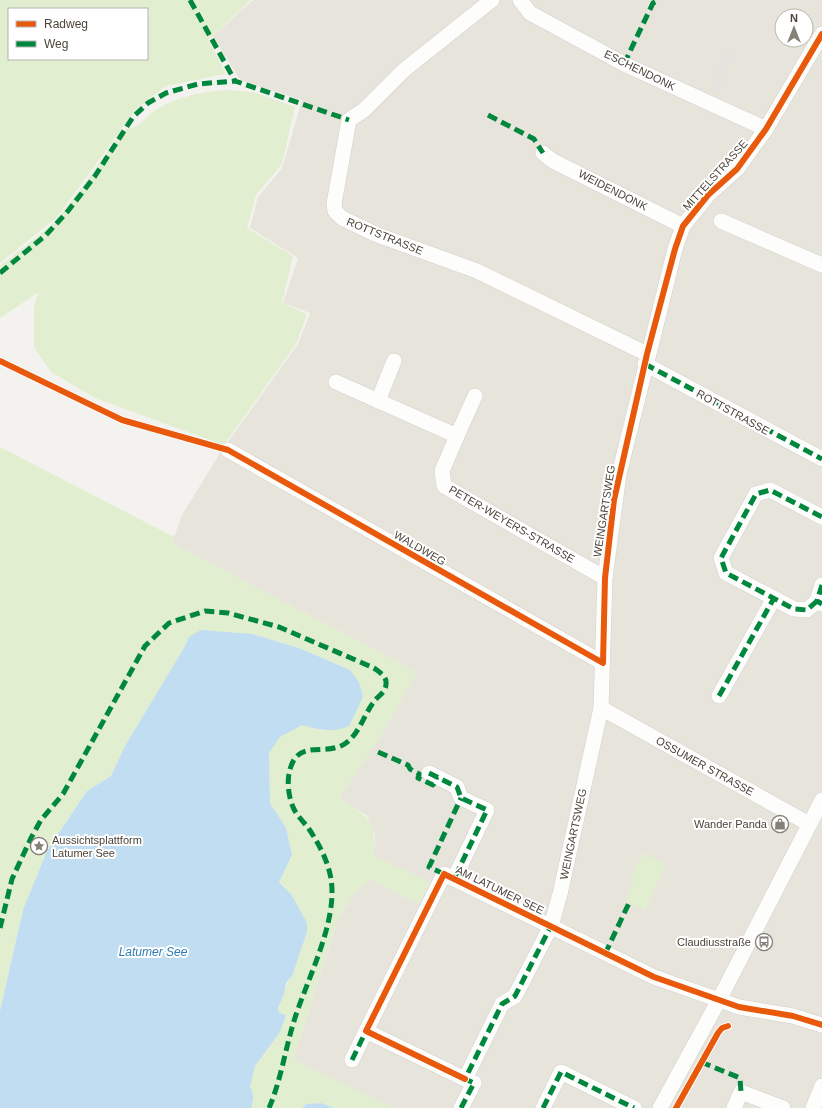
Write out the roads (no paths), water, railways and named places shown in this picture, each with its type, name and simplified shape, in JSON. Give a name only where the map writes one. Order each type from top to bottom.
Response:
[{"type":"street","name":"ROTTSTRASSE","points":[[492,0],[404,70],[364,110],[348,120],[334,204],[335,211],[342,218],[375,234],[477,271],[646,359],[822,459]]},
{"type":"street","name":"ESCHENDONK","points":[[520,0],[530,13],[624,64],[766,130]]},
{"type":"street","name":"MITTELSTRASSE","points":[[646,359],[675,249],[683,226],[708,194],[737,169],[766,130],[822,34]]},
{"type":"street","name":"WEIDENDONK","points":[[543,153],[553,160],[683,226]]},
{"type":"street","points":[[721,221],[822,265]]},
{"type":"street","name":"WEINGARTSWEG","points":[[465,1079],[502,1004],[515,996],[551,926],[560,894],[601,708],[605,578],[619,474],[646,359]]},
{"type":"street","points":[[378,401],[394,361]]},
{"type":"street","points":[[336,382],[457,436]]},
{"type":"street","name":"PETER-WEYERS-STRASSE","points":[[475,396],[442,471],[444,486],[605,578]]},
{"type":"street","name":"WALDWEG","points":[[228,450],[603,663]]},
{"type":"street","points":[[822,517],[770,490],[756,494],[721,558],[726,573],[794,609],[807,610],[819,603],[822,585]]},
{"type":"street","points":[[719,696],[774,598]]},
{"type":"street","name":"OSSUMER STRASSE","points":[[601,708],[809,824]]},
{"type":"street","name":"AM LATUMER SEE","points":[[429,773],[457,787],[461,798],[486,810],[454,879]]},
{"type":"street","points":[[660,1108],[719,1000],[822,800]]},
{"type":"street","name":"AM LATUMER SEE","points":[[352,1060],[444,874],[605,954],[654,976],[719,1000]]},
{"type":"street","points":[[719,1000],[739,1007],[793,1016],[822,1025]]},
{"type":"street","points":[[366,1032],[474,1083],[461,1108]]},
{"type":"street","points":[[543,1108],[561,1072],[634,1108]]},
{"type":"street","points":[[813,1108],[822,1086]]},
{"type":"street","points":[[734,1108],[741,1092],[783,1108]]},
{"type":"water","name":"Latumer See","points":[[201,630],[252,634],[299,648],[350,670],[359,682],[363,697],[349,726],[337,730],[326,730],[302,725],[280,737],[269,753],[270,803],[286,828],[292,855],[279,882],[291,894],[307,923],[307,932],[292,976],[286,983],[284,994],[278,1008],[279,1013],[286,1015],[280,1032],[255,1066],[250,1087],[253,1097],[251,1108],[0,1108],[0,1011],[23,910],[47,851],[87,791],[111,776],[125,746],[184,648],[189,637]]},
{"type":"water","points":[[321,1103],[334,1108],[302,1108],[306,1104]]},
{"type":"place","name":"Wander Panda","points":[[780,824]]},
{"type":"place","name":"Aussichtsplattform Latumer See","points":[[39,846]]},
{"type":"place","name":"Claudiusstraße","points":[[764,942]]}]
